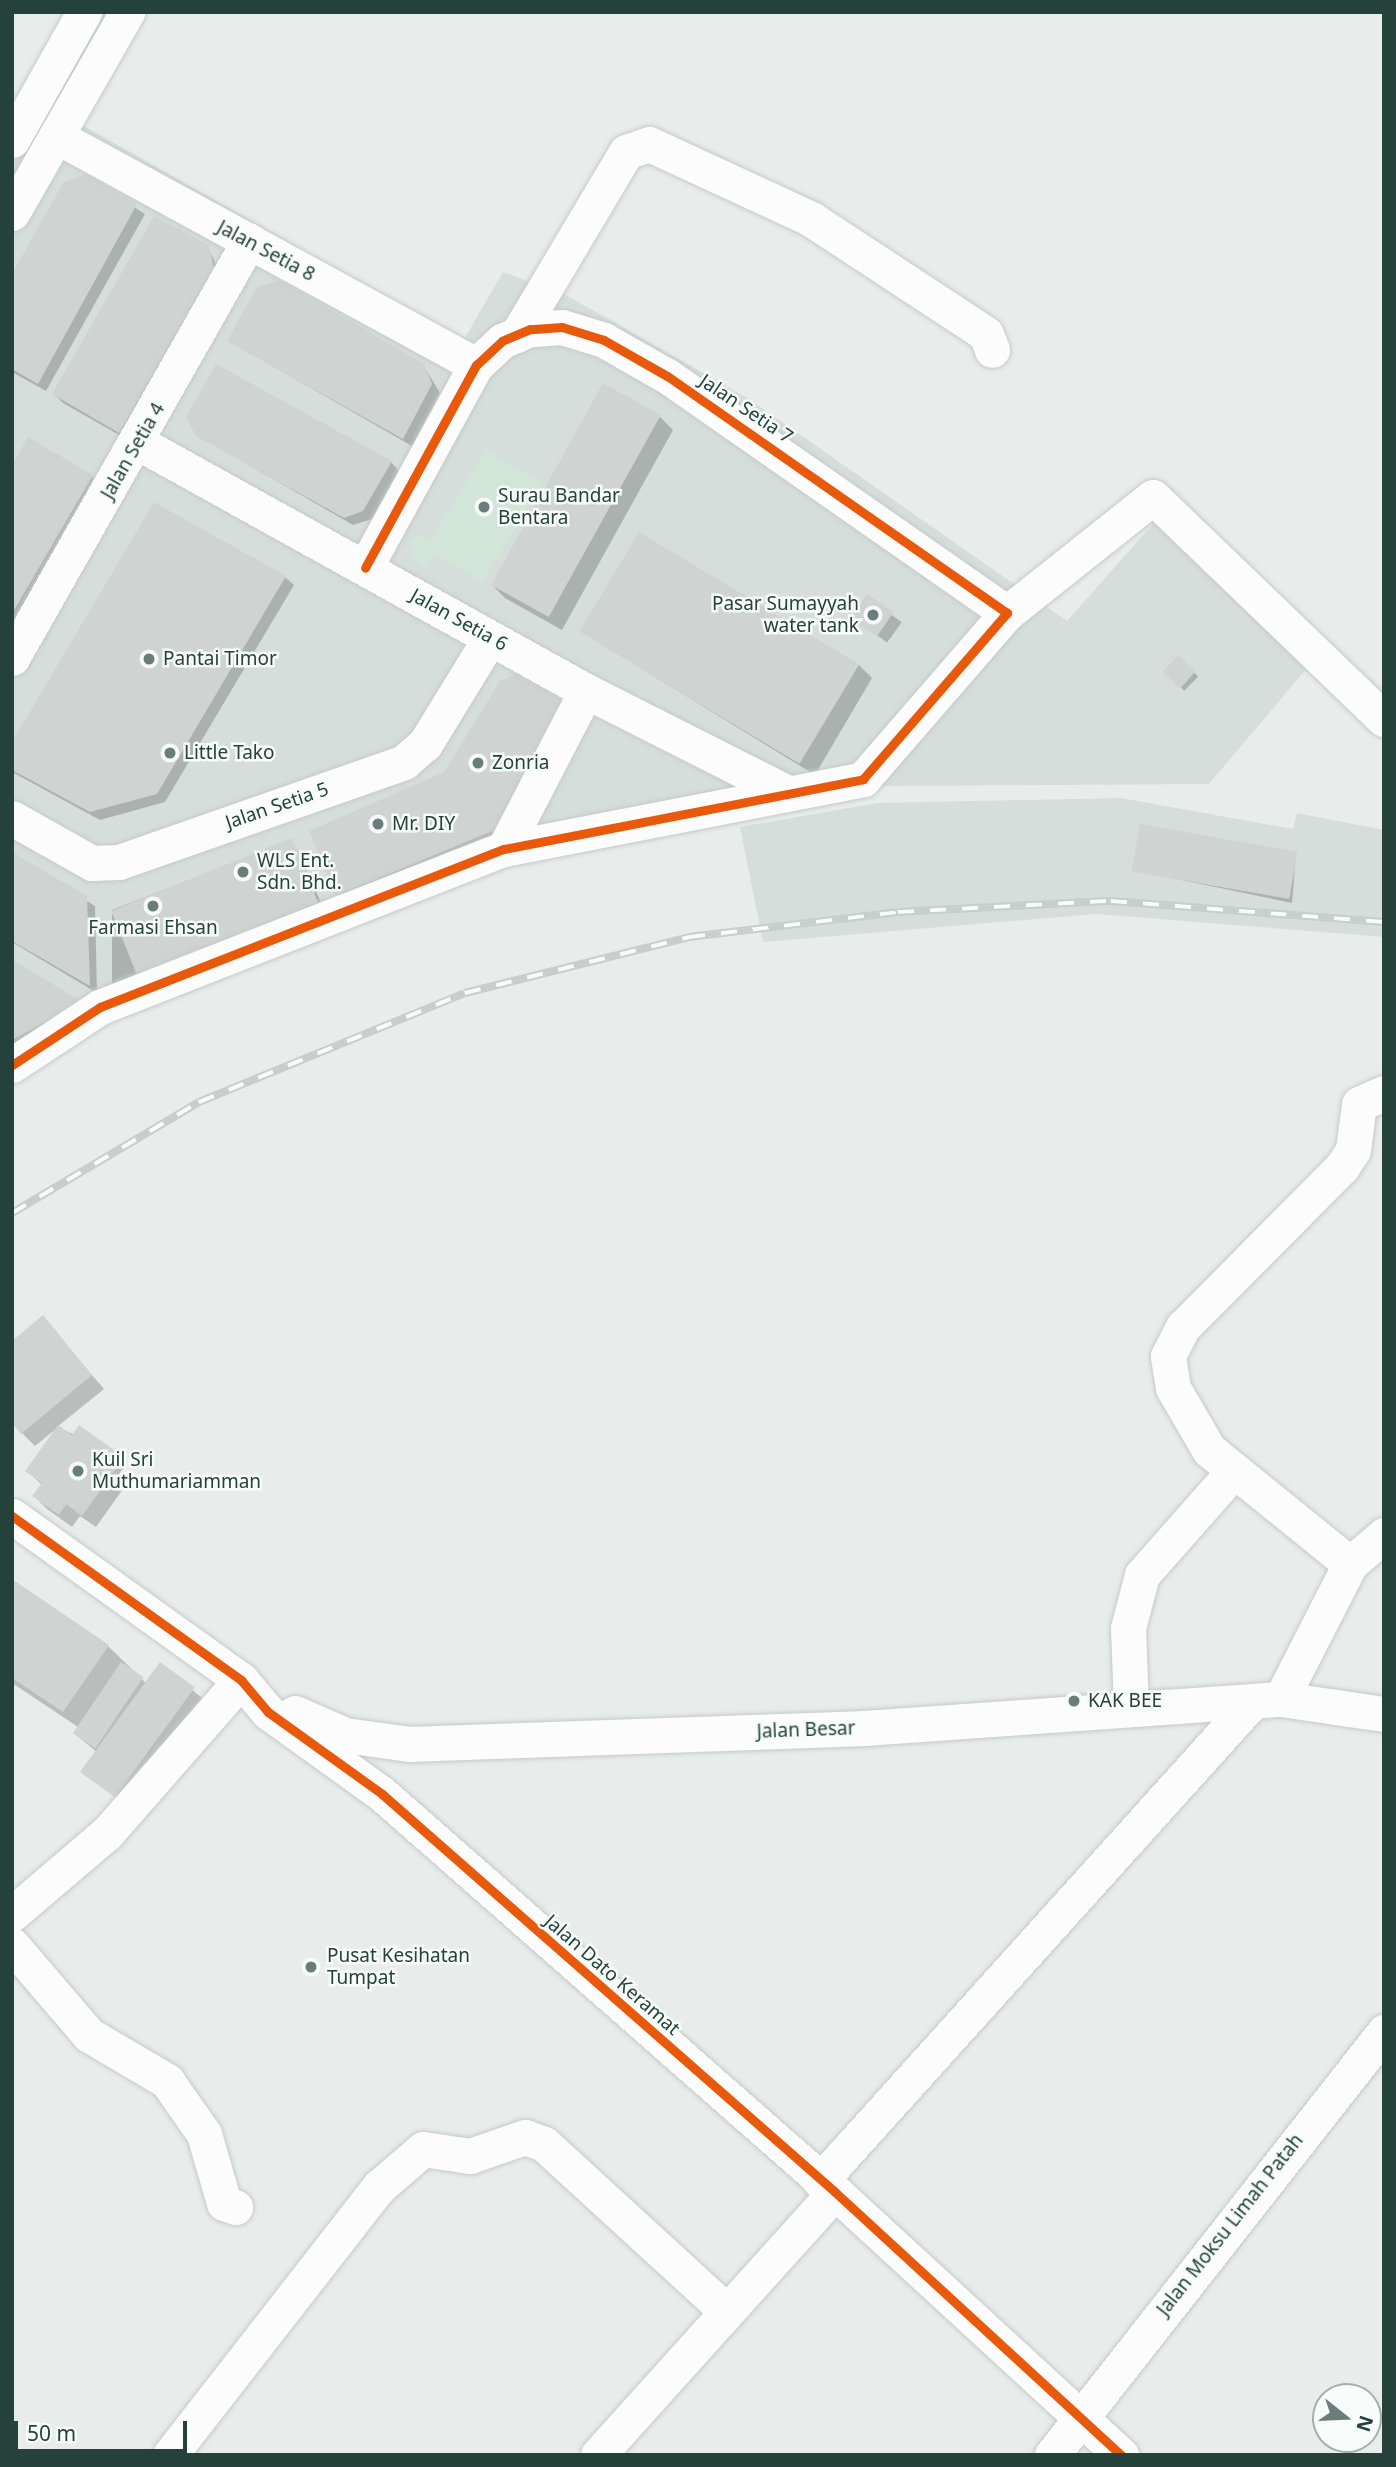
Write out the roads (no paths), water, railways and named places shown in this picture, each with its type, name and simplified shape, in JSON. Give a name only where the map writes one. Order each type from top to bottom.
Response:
[{"type":"street","points":[[12,140],[84,12]]},
{"type":"street","points":[[12,213],[127,12]]},
{"type":"street","name":"Jalan Setia 8","points":[[56,136],[476,365]]},
{"type":"street","points":[[517,335],[626,152],[649,144],[811,219],[986,334],[992,350]]},
{"type":"street","name":"Jalan Setia 4","points":[[12,658],[139,443],[249,241]]},
{"type":"street","name":"Jalan Setia 7","points":[[365,568],[476,365],[517,335],[546,326],[604,340],[911,541],[1007,613]]},
{"type":"street","name":"Jalan Setia 6","points":[[139,443],[586,691],[782,790]]},
{"type":"street","points":[[12,1065],[100,1007],[504,849],[782,790],[848,783],[878,767],[1007,613],[1153,497],[1384,719]]},
{"type":"street","name":"Jalan Setia 5","points":[[12,818],[92,863],[118,862],[404,762],[425,744],[490,638]]},
{"type":"street","points":[[504,849],[586,691]]},
{"type":"street","points":[[1350,1564],[1232,1473],[1178,1399],[1171,1346],[1342,1167],[1353,1150],[1359,1104],[1384,1093]]},
{"type":"street","points":[[1131,1709],[1128,1628],[1142,1575],[1232,1473]]},
{"type":"street","points":[[12,1516],[242,1680],[107,1833],[12,1914]]},
{"type":"street","points":[[598,2455],[828,2187],[1266,1701],[1350,1564],[1384,1535]]},
{"type":"street","name":"Jalan Besar","points":[[242,1680],[313,1724],[410,1744],[864,1728],[1266,1701],[1384,1714]]},
{"type":"street","name":"Jalan Dato Keramat","points":[[242,1680],[268,1712],[382,1794],[828,2187],[1076,2419]]},
{"type":"street","points":[[382,1794],[378,1769],[410,1744]]},
{"type":"street","points":[[12,1944],[89,2035],[167,2081],[204,2134],[224,2203],[236,2207]]},
{"type":"street","name":"Jalan Moksu Limah Patah","points":[[1052,2455],[1076,2419],[1384,2032]]},
{"type":"street","points":[[170,2455],[379,2188],[423,2149],[470,2156],[525,2137],[544,2144],[725,2310]]},
{"type":"street","points":[[1076,2419],[1121,2455]]},
{"type":"railway","points":[[12,1213],[199,1102],[465,993],[689,937],[898,912],[1111,901],[1384,922]]},
{"type":"place","name":"Surau Bandar Bentara","points":[[484,507]]},
{"type":"place","name":"Pasar Sumayyah water tank","points":[[873,615]]},
{"type":"place","name":"Pantai Timor","points":[[149,659]]},
{"type":"place","name":"Little Tako","points":[[170,753]]},
{"type":"place","name":"Zonria","points":[[478,763]]},
{"type":"place","name":"Mr. DIY","points":[[378,824]]},
{"type":"place","name":"WLS Ent. Sdn. Bhd.","points":[[243,872]]},
{"type":"place","name":"Farmasi Ehsan","points":[[153,906]]},
{"type":"place","name":"Kuil Sri Muthumariamman","points":[[78,1471]]},
{"type":"place","name":"KAK BEE","points":[[1074,1701]]},
{"type":"place","name":"Pusat Kesihatan Tumpat","points":[[311,1967]]}]
